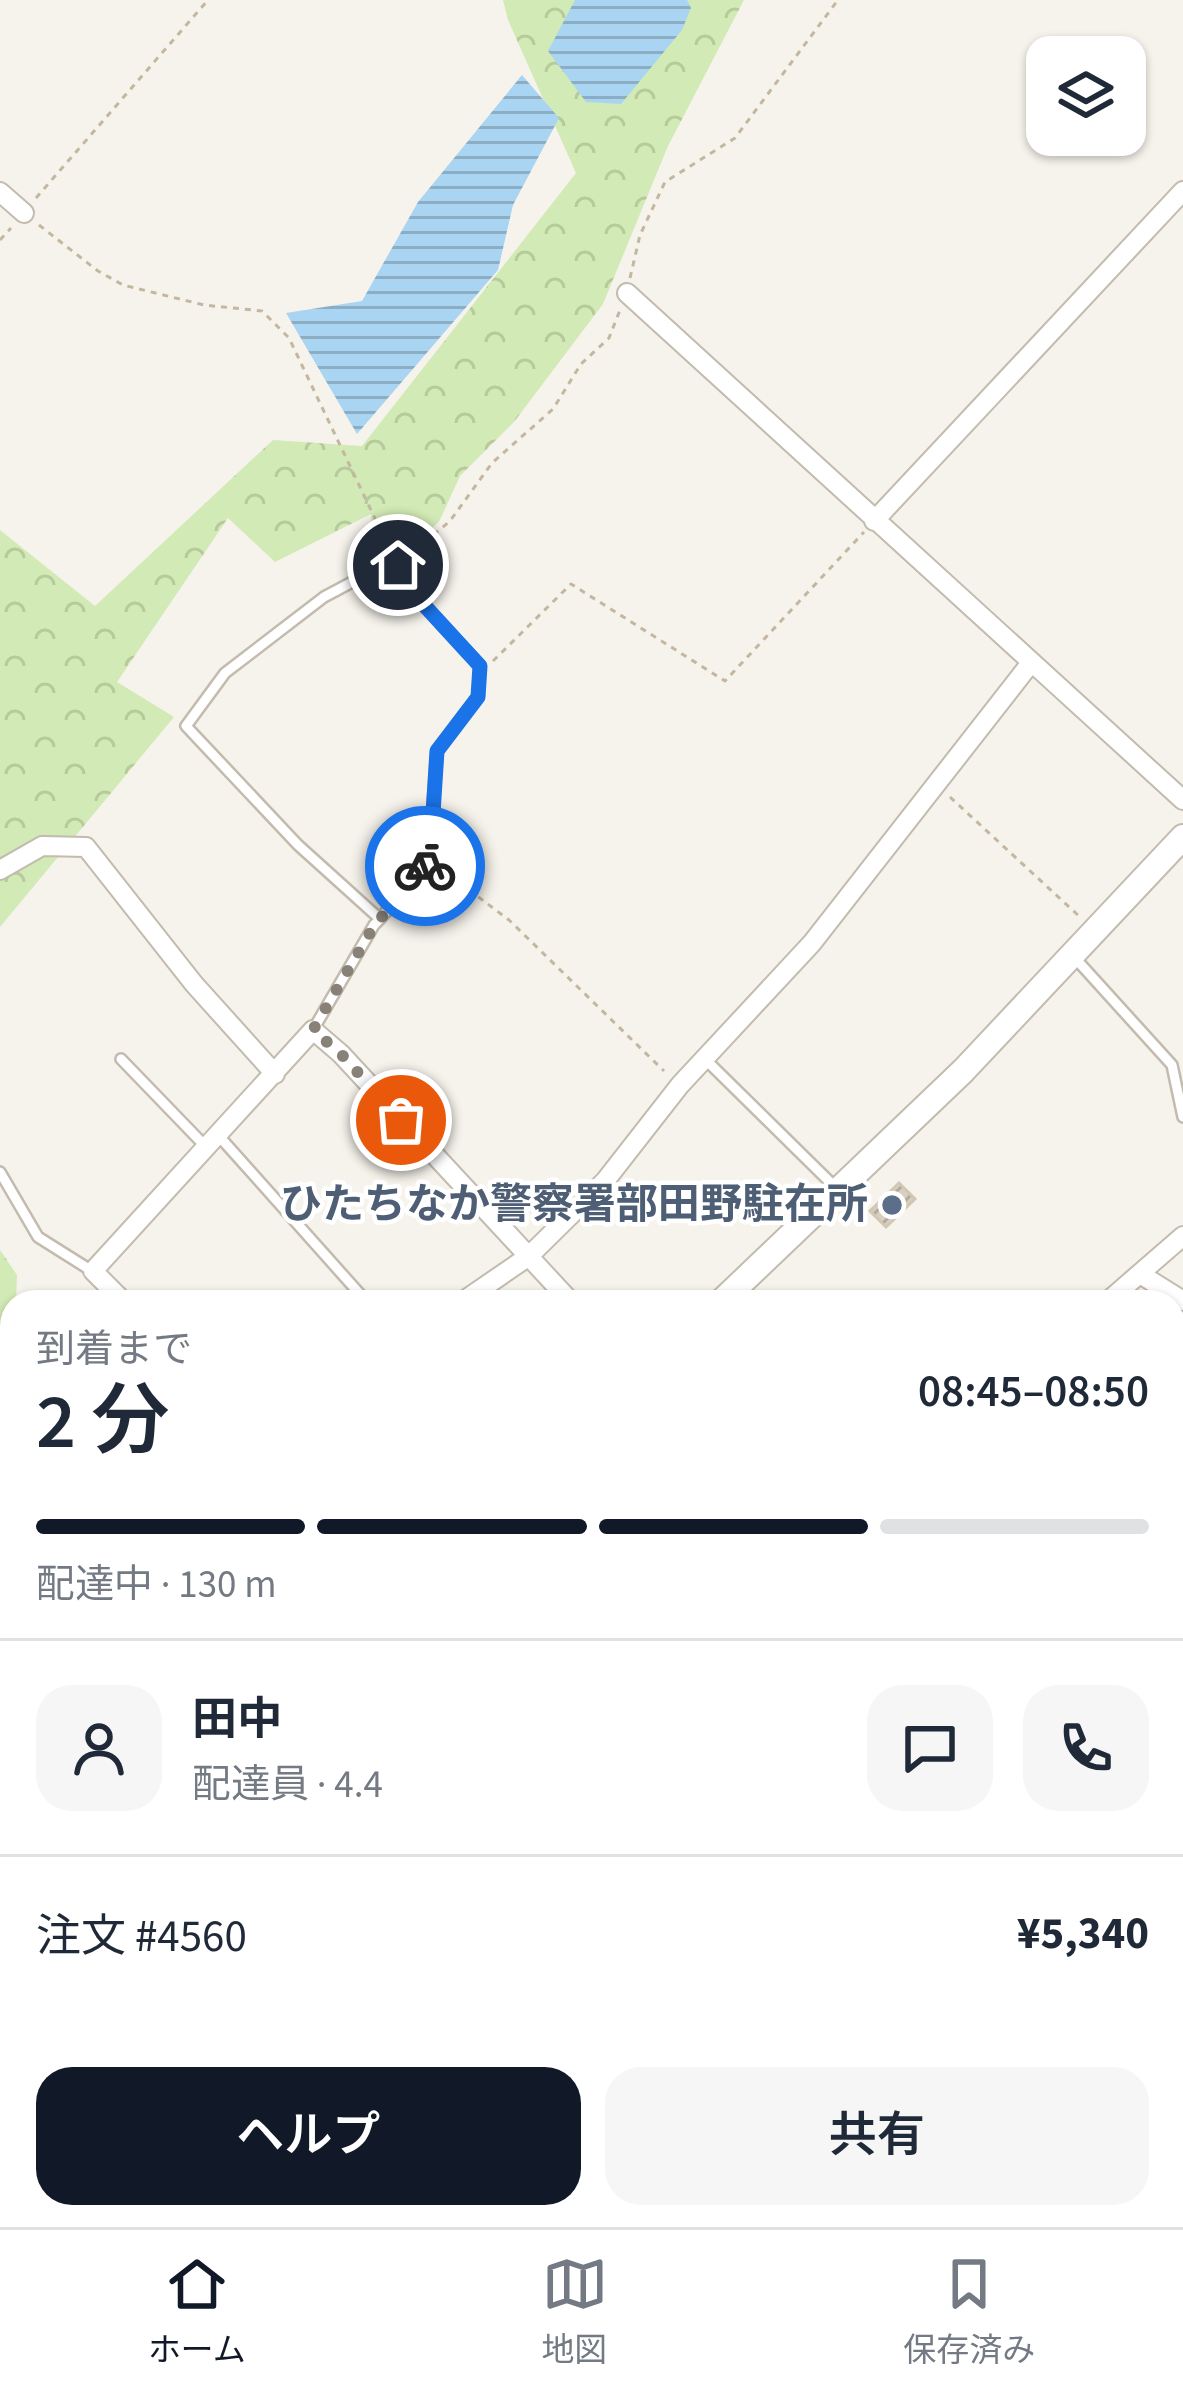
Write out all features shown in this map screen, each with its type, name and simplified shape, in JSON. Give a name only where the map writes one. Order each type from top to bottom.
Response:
[{"type":"street","points":[[874,521],[1183,191]]},
{"type":"street","points":[[0,192],[24,213]]},
{"type":"street","points":[[627,293],[1183,800]]},
{"type":"street","points":[[479,1290],[529,1256],[605,1181],[680,1085],[812,943],[1030,664]]},
{"type":"street","points":[[734,1290],[963,1071],[1183,837]]},
{"type":"street","points":[[0,870],[42,845],[86,847],[194,984],[274,1074]]},
{"type":"street","points":[[112,1290],[93,1271],[313,1030],[341,1054],[560,1290]]},
{"type":"street","points":[[1121,1290],[1183,1236]]},
{"type":"street","points":[[1140,1274],[1165,1290]]},
{"type":"lane","points":[[313,1030],[380,919],[430,860],[437,751],[478,697],[480,666],[424,605],[398,565],[371,572],[323,598],[225,673],[186,726],[298,845],[380,919]]},
{"type":"lane","points":[[1072,956],[1123,1006],[1172,1065],[1183,1117]]},
{"type":"lane","points":[[121,1059],[213,1142],[355,1290]]},
{"type":"lane","points":[[706,1060],[838,1190]]},
{"type":"lane","points":[[0,1172],[38,1237],[93,1271]]},
{"type":"path","points":[[208,0],[24,213],[123,285],[204,305],[262,310],[289,338],[398,565],[450,521],[492,463],[553,409],[581,364],[609,338],[627,293],[640,235],[665,182],[735,138],[838,0]]},
{"type":"path","points":[[479,674],[571,584],[725,681],[874,521]]},
{"type":"path","points":[[936,784],[1095,931]]},
{"type":"path","points":[[430,860],[509,920],[680,1085]]},
{"type":"green space","points":[[503,0],[744,0],[668,146],[603,304],[514,422],[460,476],[439,522],[402,553],[374,558],[371,514],[275,562],[228,518],[117,682],[174,717],[0,927],[0,530],[95,606],[273,440],[362,446],[576,173]]},
{"type":"green space","points":[[0,1250],[17,1275],[16,1290],[0,1290]]},
{"type":"water","points":[[575,0],[687,0],[691,8],[682,30],[621,104],[586,102],[548,51]]},
{"type":"water","points":[[522,75],[559,118],[513,205],[498,270],[357,434],[286,313],[362,301],[418,202]]},
{"type":"building","name":"ひたちなか警察署部田野駐在所","points":[[899,1183],[915,1199],[886,1227],[870,1211]]},
{"type":"way so far","points":[[401,1120],[313,1030],[374,926],[425,866]]},
{"type":"place","name":"ひたちなか警察署部田野駐在所","points":[[892,1205]]},
{"type":"route","points":[[398,565],[424,605],[480,666],[478,697],[437,751],[430,860],[425,866]]}]
